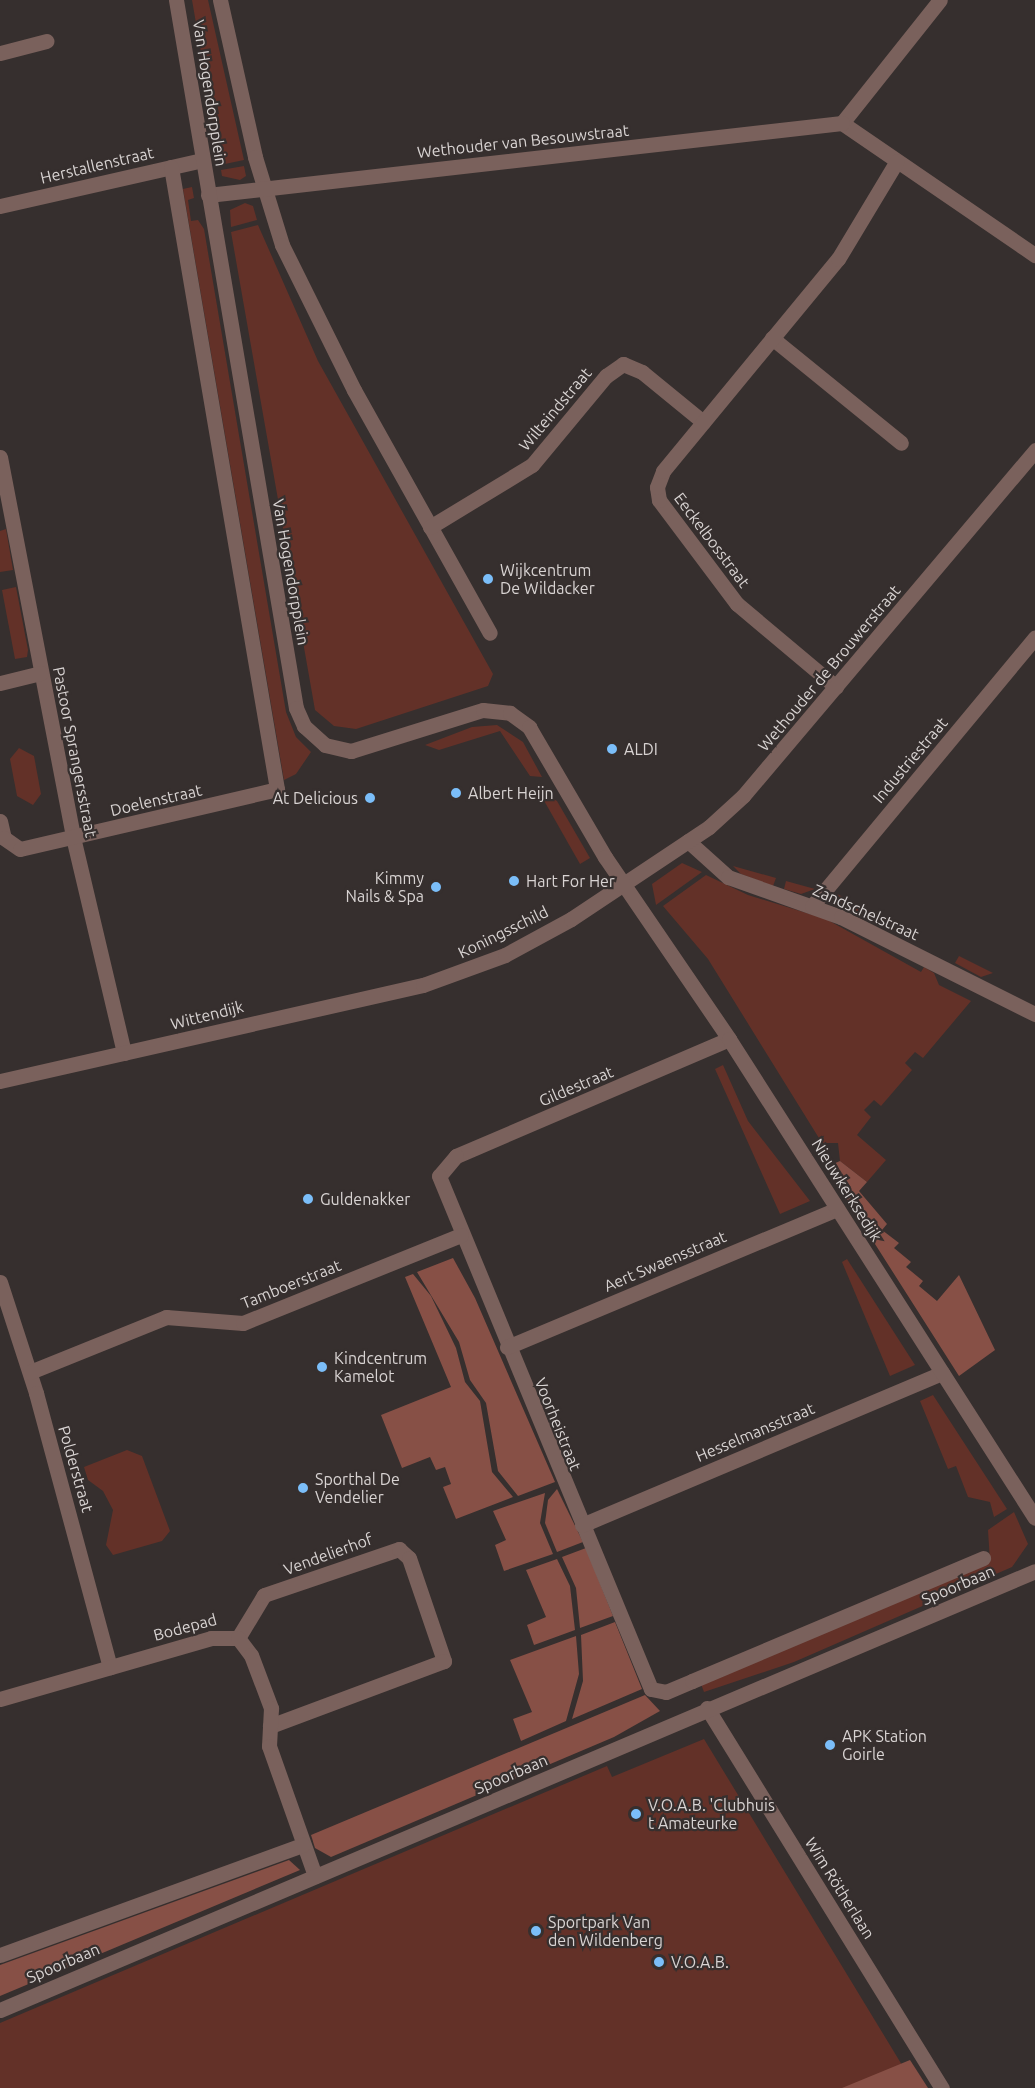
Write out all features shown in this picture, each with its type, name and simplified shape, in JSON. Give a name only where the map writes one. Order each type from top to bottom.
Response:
[{"type":"street","name":"Van Hogendorpplein","points":[[176,0],[296,708],[304,726],[325,745],[351,751],[470,713],[510,713],[529,727],[626,884]]},
{"type":"street","name":"Van Hogendorpplein","points":[[220,0],[263,188],[316,317],[490,633]]},
{"type":"street","points":[[940,0],[842,123],[1035,255]]},
{"type":"street","points":[[0,53],[46,41]]},
{"type":"street","name":"Wethouder van Besouwstraat","points":[[208,195],[842,123]]},
{"type":"street","name":"Herstallenstraat","points":[[0,206],[202,160]]},
{"type":"street","name":"Eeckelbosstraat","points":[[836,687],[737,604],[659,500],[657,487],[663,471],[838,259],[897,161]]},
{"type":"street","name":"Doelenstraat","points":[[0,821],[4,838],[20,849],[277,789],[171,167]]},
{"type":"street","points":[[772,338],[901,443]]},
{"type":"street","name":"Wilteindstraat","points":[[430,527],[532,465],[606,376],[623,364],[642,372],[703,422]]},
{"type":"street","name":"Wethouder de Brouwerstraat","points":[[626,884],[687,842],[743,796],[1035,450]]},
{"type":"street","name":"Pastoor Sprangersstraat","points":[[0,457],[74,837],[124,1053]]},
{"type":"street","name":"Industriestraat","points":[[812,906],[1035,637]]},
{"type":"street","points":[[0,683],[41,673]]},
{"type":"street","name":"Zandschelstraat","points":[[687,842],[728,877],[812,906],[1035,1014]]},
{"type":"street","name":"Koningsschild","points":[[423,985],[505,955],[626,884]]},
{"type":"street","name":"Nieuwkerksedijk","points":[[626,884],[729,1039],[1035,1518]]},
{"type":"street","name":"Wittendijk","points":[[0,1081],[423,985]]},
{"type":"street","name":"Gildestraat","points":[[441,1170],[456,1156],[729,1039]]},
{"type":"street","name":"Voorheistraat","points":[[441,1170],[461,1235],[651,1689]]},
{"type":"street","name":"Aert Swaensstraat","points":[[507,1347],[837,1209]]},
{"type":"street","name":"Tamboerstraat","points":[[30,1372],[166,1317],[243,1323],[461,1235]]},
{"type":"street","name":"Polderstraat","points":[[0,1282],[30,1372],[110,1667]]},
{"type":"street","name":"Hesselmansstraat","points":[[582,1525],[942,1373]]},
{"type":"street","name":"Vendelierhof","points":[[238,1638],[264,1595],[399,1549],[409,1558],[444,1661],[270,1725]]},
{"type":"street","name":"Spoorbaan","points":[[651,1689],[657,1693],[684,1685],[983,1558]]},
{"type":"street","name":"Spoorbaan","points":[[0,2010],[707,1708],[1035,1571]]},
{"type":"street","name":"Bodepad","points":[[0,1699],[211,1638],[238,1638],[252,1655],[271,1708],[269,1746],[315,1876]]},
{"type":"street","name":"Wim Rötherlaan","points":[[707,1708],[942,2088]]},
{"type":"street","name":"Spoorbaan","points":[[0,1955],[303,1845]]},
{"type":"shaded area","points":[[192,0],[208,0],[244,160],[220,165],[212,116],[219,114],[217,103],[210,104]]},
{"type":"shaded area","points":[[244,166],[246,176],[240,180],[222,176],[221,170]]},
{"type":"shaded area","points":[[192,187],[194,198],[188,200],[191,221],[198,220],[204,229],[286,712],[296,737],[311,752],[296,774],[284,780],[183,189]]},
{"type":"shaded area","points":[[245,203],[253,206],[257,220],[231,227],[230,210]]},
{"type":"shaded area","points":[[258,225],[318,361],[493,674],[488,686],[356,729],[334,726],[315,710],[231,232]]},
{"type":"shaded area","points":[[6,529],[13,570],[0,572],[0,531]]},
{"type":"shaded area","points":[[16,587],[28,650],[27,657],[15,659],[2,590]]},
{"type":"shaded area","points":[[497,725],[523,742],[542,777],[530,776],[500,731],[439,750],[425,745],[472,727]]},
{"type":"shaded area","points":[[19,748],[34,756],[41,794],[33,805],[17,796],[10,759]]},
{"type":"shaded area","points":[[538,790],[557,801],[590,858],[580,864]]},
{"type":"shaded area","points":[[682,863],[702,872],[656,905],[652,884]]},
{"type":"shaded area","points":[[733,866],[776,878],[773,886],[741,874]]},
{"type":"shaded area","points":[[706,875],[748,895],[826,919],[921,972],[924,967],[934,973],[939,985],[971,1001],[923,1058],[915,1052],[905,1063],[912,1070],[881,1106],[874,1100],[864,1110],[871,1117],[857,1135],[886,1160],[867,1182],[840,1161],[838,1143],[822,1143],[708,959],[663,906]]},
{"type":"shaded area","points":[[786,881],[815,889],[801,894],[784,889]]},
{"type":"shaded area","points":[[837,894],[871,911],[867,920],[842,907]]},
{"type":"shaded area","points":[[959,956],[993,973],[981,977],[955,963]]},
{"type":"shaded area","points":[[723,1065],[748,1121],[810,1201],[780,1214],[715,1069]]},
{"type":"shaded area","points":[[840,1161],[867,1182],[859,1191],[887,1224],[882,1230],[899,1243],[894,1248],[911,1262],[906,1267],[923,1281],[919,1286],[937,1301],[959,1275],[995,1350],[959,1376],[826,1167]]},
{"type":"shaded area","points":[[453,1258],[475,1298],[555,1482],[518,1496],[498,1471],[486,1403],[470,1380],[459,1342],[417,1272]]},
{"type":"shaded area","points":[[847,1259],[915,1365],[890,1376],[842,1262]]},
{"type":"shaded area","points":[[413,1274],[431,1296],[456,1348],[465,1382],[480,1401],[492,1472],[513,1497],[456,1519],[443,1487],[451,1484],[445,1467],[436,1470],[430,1457],[402,1468],[381,1415],[451,1387],[405,1277]]},
{"type":"shaded area","points":[[933,1395],[1007,1509],[994,1517],[990,1502],[968,1497],[956,1466],[948,1469],[920,1401]]},
{"type":"shaded area","points":[[127,1450],[142,1456],[170,1531],[162,1541],[113,1555],[106,1545],[113,1510],[103,1491],[88,1480],[84,1467]]},
{"type":"shaded area","points":[[557,1489],[583,1542],[557,1552],[545,1523],[548,1500]]},
{"type":"shaded area","points":[[545,1493],[540,1523],[553,1554],[504,1571],[495,1545],[506,1540],[493,1511]]},
{"type":"shaded area","points":[[1014,1512],[1028,1544],[1012,1567],[794,1662],[704,1692],[701,1684],[990,1562],[988,1530]]},
{"type":"shaded area","points":[[586,1548],[613,1616],[580,1628],[576,1588],[562,1557]]},
{"type":"shaded area","points":[[557,1559],[570,1586],[575,1630],[534,1645],[527,1625],[546,1617],[526,1570]]},
{"type":"shaded area","points":[[615,1622],[642,1689],[572,1719],[583,1681],[581,1635]]},
{"type":"shaded area","points":[[576,1636],[579,1674],[566,1721],[521,1741],[513,1719],[532,1712],[510,1660]]},
{"type":"shaded area","points":[[645,1695],[660,1711],[614,1737],[331,1857],[315,1848],[311,1835]]},
{"type":"shaded area","name":"Sportpark Van den Wildenberg","points":[[704,1739],[916,2088],[0,2088],[0,2023],[607,1766],[612,1777]]},
{"type":"shaded area","points":[[289,1860],[300,1870],[0,1996],[0,1965]]},
{"type":"shaded area","points":[[910,2060],[928,2088],[842,2088]]},
{"type":"place","name":"Wijkcentrum De Wildacker","points":[[488,579]]},
{"type":"place","name":"ALDI","points":[[612,749]]},
{"type":"place","name":"Albert Heijn","points":[[456,793]]},
{"type":"place","name":"At Delicious","points":[[370,798]]},
{"type":"place","name":"Hart For Her","points":[[514,881]]},
{"type":"place","name":"Kimmy Nails & Spa","points":[[436,887]]},
{"type":"place","name":"Guldenakker","points":[[308,1199]]},
{"type":"place","name":"Kindcentrum Kamelot","points":[[322,1367]]},
{"type":"place","name":"Sporthal De Vendelier","points":[[303,1488]]},
{"type":"place","name":"APK Station Goirle","points":[[830,1745]]},
{"type":"place","name":"V.O.A.B. 'Clubhuis t Amateurke","points":[[636,1814]]},
{"type":"place","name":"Sportpark Van den Wildenberg","points":[[536,1931]]},
{"type":"place","name":"V.O.A.B.","points":[[659,1962]]}]
